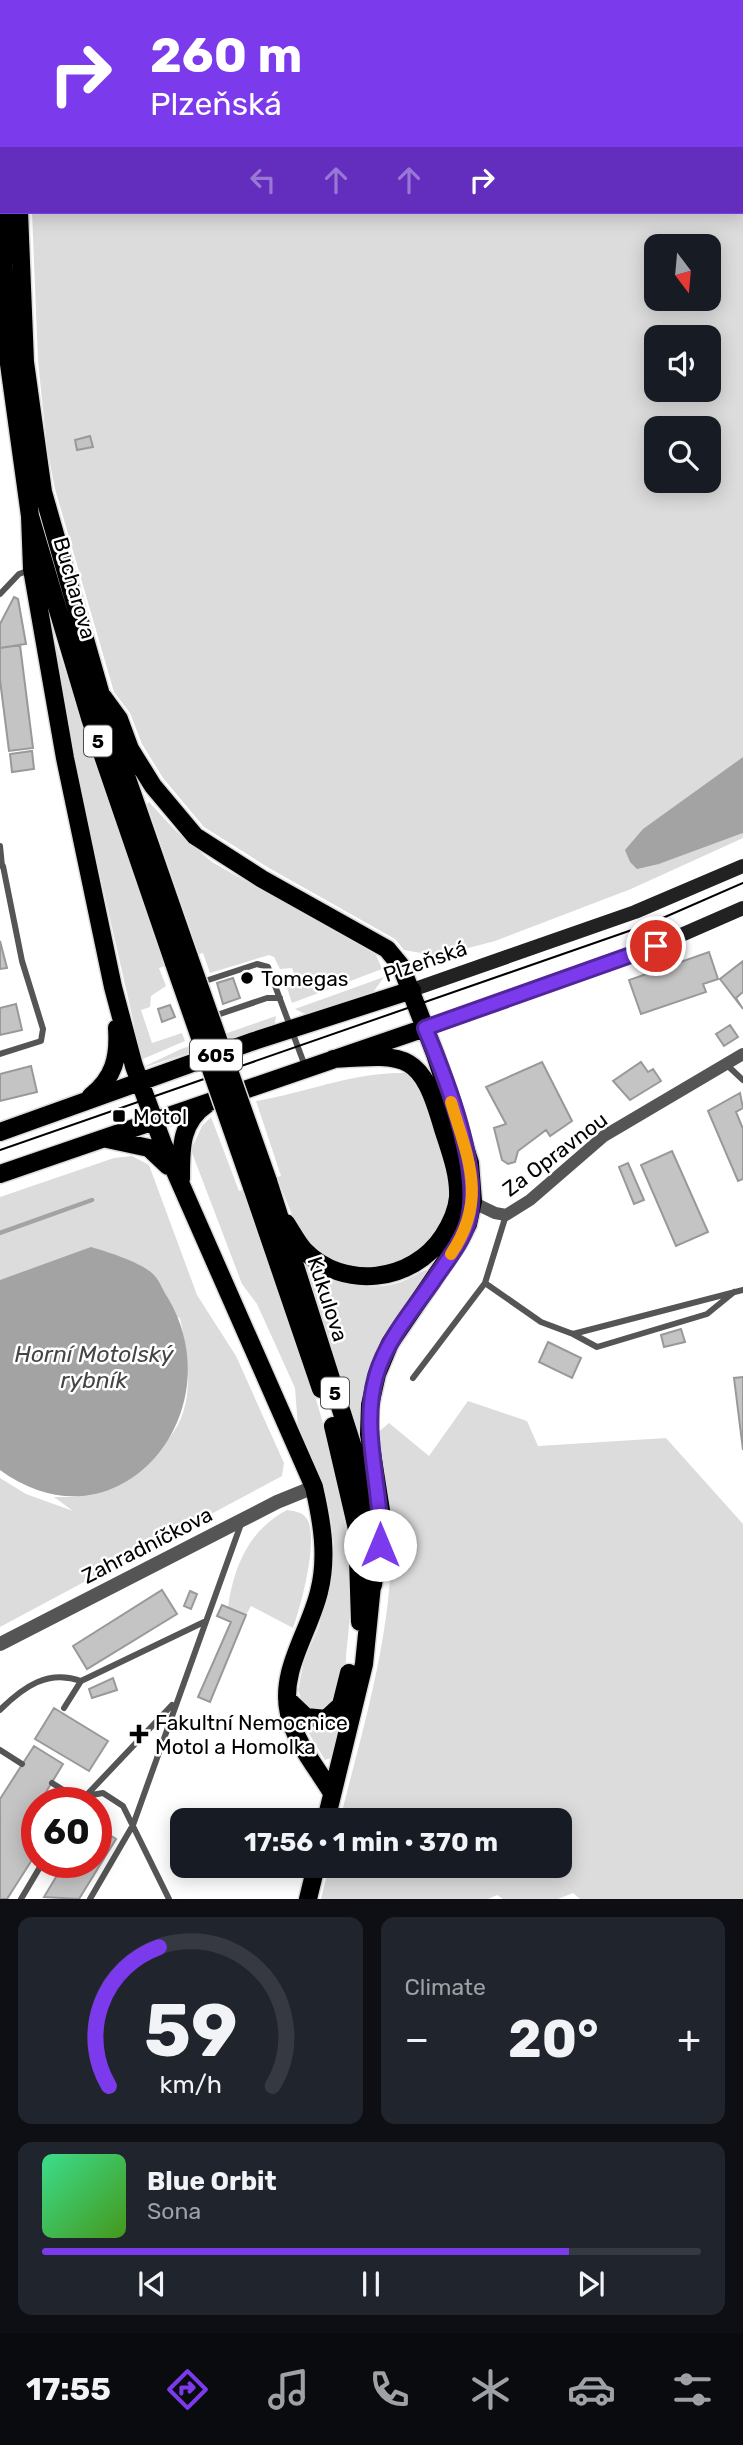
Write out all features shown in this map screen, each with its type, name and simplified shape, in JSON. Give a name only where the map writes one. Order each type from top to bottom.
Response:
[{"type":"main road","name":"Bucharova","points":[[4,214],[3,265],[23,417],[30,516],[86,706],[181,960]]},
{"type":"main road","name":"Bucharova","points":[[17,363],[19,214]]},
{"type":"main road","name":"Bucharova","points":[[23,417],[115,744],[181,960]]},
{"type":"main road","points":[[30,516],[32,569],[65,758],[113,986],[140,1082],[181,1186],[314,1487],[324,1542],[323,1567],[313,1613],[289,1673],[286,1699],[294,1732],[332,1793]]},
{"type":"main road","points":[[103,697],[119,719],[130,750],[153,786],[195,836],[262,879],[387,949],[401,966],[412,990],[470,1163],[465,1199],[450,1224],[429,1254],[398,1272],[368,1277],[349,1275],[318,1261],[296,1239],[275,1205]]},
{"type":"main road","name":"Plzeňská","points":[[0,1132],[635,912],[743,866]]},
{"type":"main road","name":"605","points":[[0,1174],[656,946],[743,908]]},
{"type":"main road","name":"Kukulova","points":[[181,960],[260,1184],[337,1437],[359,1549],[359,1616],[364,1664]]},
{"type":"main road","points":[[83,1103],[103,1086],[116,1064],[113,986]]},
{"type":"main road","points":[[333,1059],[391,1057],[411,1063],[421,1072],[432,1091],[465,1199],[468,1224],[390,1343],[374,1382],[369,1434],[382,1517],[373,1585]]},
{"type":"main road","points":[[181,1186],[181,1143],[184,1132],[197,1111],[216,1099]]},
{"type":"main road","points":[[102,1138],[141,1145],[156,1152],[181,1186]]},
{"type":"main road","name":"Kukulova","points":[[260,1184],[275,1205],[358,1463],[372,1540],[373,1585],[364,1664],[329,1808]]},
{"type":"main road","points":[[286,1699],[299,1714],[311,1719],[326,1718],[337,1712],[346,1689],[359,1616]]},
{"type":"main road","points":[[308,1899],[313,1878]]},
{"type":"street","name":"Za Opravnou","points":[[465,1199],[495,1213],[506,1214],[530,1200],[604,1136],[728,1066],[743,1054]]},
{"type":"street","name":"Zahradníčkova","points":[[0,1644],[277,1502],[314,1487]]},
{"type":"lane","points":[[0,594],[19,574],[32,569]]},
{"type":"lane","points":[[0,846],[22,961],[43,1029],[41,1041],[0,1054]]},
{"type":"lane","points":[[280,998],[267,998],[201,1020],[190,986],[264,964],[280,998],[293,1030],[306,1068]]},
{"type":"lane","points":[[728,1066],[743,1080]]},
{"type":"lane","points":[[413,1378],[485,1283],[506,1214]]},
{"type":"lane","points":[[485,1283],[541,1322],[597,1347],[707,1314],[740,1290]]},
{"type":"lane","points":[[573,1334],[740,1290]]},
{"type":"lane","points":[[90,1899],[133,1825],[241,1522]]},
{"type":"lane","points":[[64,1707],[81,1681],[204,1622]]},
{"type":"lane","points":[[0,1710],[15,1695],[44,1679],[60,1676],[81,1681]]},
{"type":"lane","points":[[94,1787],[176,1701]]},
{"type":"lane","points":[[0,1750],[22,1764]]},
{"type":"lane","points":[[52,1783],[59,1787]]},
{"type":"lane","points":[[112,1797],[123,1806],[169,1899]]},
{"type":"lane","points":[[21,1899],[33,1878]]},
{"type":"shaded area","points":[[32,214],[743,214],[743,757],[626,850],[630,862],[659,864],[743,833],[743,838],[631,889],[495,941],[438,956],[404,950],[395,939],[269,868],[204,827],[163,778],[142,744],[130,713],[114,692],[55,489],[47,448],[38,361]]},
{"type":"shaded area","points":[[50,632],[165,966],[159,968],[166,986],[151,996],[150,1007],[141,1010],[152,1043],[182,1033],[185,1041],[138,1061],[134,1024],[72,752]]},
{"type":"shaded area","points":[[149,802],[176,831],[212,862],[376,955],[382,969],[292,1003],[287,988],[298,984],[292,968],[280,969],[274,957],[269,955],[210,973],[203,953],[199,954],[147,804]]},
{"type":"shaded area","points":[[384,977],[374,991],[366,996],[307,1015],[295,1009]]},
{"type":"shaded area","points":[[276,1016],[275,1023],[268,1028],[139,1069],[181,1049]]},
{"type":"shaded area","points":[[406,1068],[417,1081],[424,1096],[446,1166],[448,1202],[440,1222],[428,1240],[412,1254],[373,1268],[353,1268],[332,1261],[314,1248],[302,1233],[277,1177],[281,1176],[256,1101],[348,1079],[404,1073]]},
{"type":"shaded area","points":[[211,1117],[239,1191],[243,1190],[302,1357],[335,1472],[346,1530],[350,1588],[345,1677],[337,1699],[322,1712],[304,1707],[298,1690],[304,1661],[319,1626],[332,1577],[334,1546],[331,1518],[324,1485],[298,1427],[295,1388],[257,1304],[242,1284],[191,1150],[202,1126]]},
{"type":"shaded area","points":[[132,1156],[149,1165],[197,1295],[236,1356],[284,1463],[282,1476],[0,1627],[0,1478],[26,1494],[73,1511],[54,1497],[90,1494],[118,1482],[166,1442],[184,1411],[188,1380],[186,1348],[180,1318],[30,1272],[0,1280],[0,1197],[114,1158]]},
{"type":"shaded area","points":[[295,1256],[331,1277],[370,1287],[398,1283],[431,1269],[379,1349],[365,1390],[360,1444]]},
{"type":"shaded area","points":[[468,1401],[527,1421],[538,1446],[666,1438],[743,1524],[743,1899],[580,1899],[573,1893],[558,1899],[503,1899],[497,1895],[488,1899],[321,1899],[326,1878],[572,1878],[572,1808],[343,1808],[380,1656],[389,1589],[390,1525],[376,1434],[389,1423],[429,1456]]},
{"type":"shaded area","points":[[287,1510],[298,1512],[307,1519],[311,1541],[304,1589],[293,1628],[251,1606],[246,1615],[228,1607],[234,1577],[253,1539],[274,1518]]},
{"type":"shaded area","points":[[339,1724],[331,1758],[325,1760],[305,1727],[322,1729]]},
{"type":"water","points":[[743,757],[743,833],[659,864],[637,869],[630,862],[625,850],[643,829]]},
{"type":"water","name":"Horní Motolský rybník","points":[[91,1247],[134,1262],[158,1280],[185,1342],[187,1385],[176,1426],[153,1459],[123,1484],[85,1496],[44,1492],[0,1470],[0,1280]]},
{"type":"building","points":[[90,436],[93,447],[77,450],[75,440]]},
{"type":"building","points":[[14,597],[18,599],[26,644],[0,648],[0,624]]},
{"type":"building","points":[[20,645],[33,748],[9,751],[0,680],[0,648]]},
{"type":"building","points":[[32,751],[34,769],[12,772],[10,754]]},
{"type":"building","points":[[0,941],[7,968],[0,969]]},
{"type":"building","points":[[709,952],[718,979],[703,984],[706,992],[641,1014],[629,980]]},
{"type":"building","points":[[743,961],[743,992],[736,998],[743,1009],[720,979]]},
{"type":"building","points":[[233,978],[240,998],[223,1004],[217,983]]},
{"type":"building","points":[[16,1004],[22,1030],[0,1035],[0,1008]]},
{"type":"building","points":[[170,1005],[175,1017],[162,1022],[158,1009]]},
{"type":"building","points":[[730,1025],[738,1037],[724,1046],[716,1034]]},
{"type":"building","points":[[542,1062],[572,1121],[550,1136],[546,1130],[518,1151],[515,1162],[508,1164],[502,1160],[494,1128],[506,1124],[486,1087]]},
{"type":"building","points":[[641,1062],[648,1072],[653,1069],[661,1081],[630,1100],[613,1081]]},
{"type":"building","points":[[31,1066],[37,1092],[0,1101],[0,1074]]},
{"type":"building","points":[[740,1093],[743,1108],[736,1112],[743,1129],[743,1179],[738,1181],[708,1111]]},
{"type":"building","points":[[672,1151],[708,1232],[676,1246],[641,1165]]},
{"type":"building","points":[[628,1163],[644,1200],[634,1204],[619,1167]]},
{"type":"building","points":[[681,1329],[685,1342],[664,1347],[661,1335]]},
{"type":"building","points":[[548,1342],[581,1358],[572,1378],[539,1362]]},
{"type":"building","points":[[743,1377],[743,1450],[734,1378]]},
{"type":"building","points":[[162,1590],[177,1614],[87,1669],[73,1646]]},
{"type":"building","points":[[190,1591],[197,1594],[191,1609],[184,1606]]},
{"type":"building","points":[[222,1605],[246,1615],[210,1702],[198,1697],[231,1622],[217,1616]]},
{"type":"building","points":[[113,1678],[117,1690],[92,1698],[89,1689]]},
{"type":"building","points":[[54,1708],[108,1741],[89,1771],[35,1739]]},
{"type":"building","points":[[34,1746],[63,1764],[49,1787],[21,1787],[21,1877],[7,1899],[0,1899],[0,1799]]},
{"type":"building","points":[[55,1878],[92,1878],[79,1899],[44,1897]]},
{"type":"waterway","points":[[0,1233],[92,1200]]},
{"type":"tram line","points":[[0,1150],[649,924],[743,883]]},
{"type":"slow traffic","points":[[451,1102],[470,1163],[473,1201],[468,1224],[451,1254]]},
{"type":"place","name":"Tomegas","points":[[247,978]]},
{"type":"place","name":"Motol","points":[[119,1116]]},
{"type":"place","name":"Fakultní Nemocnice Motol a Homolka","points":[[139,1734]]},
{"type":"route","points":[[380,1545],[382,1517],[369,1434],[370,1405],[377,1374],[390,1343],[458,1243],[468,1224],[473,1201],[470,1163],[425,1028],[656,946]]}]
